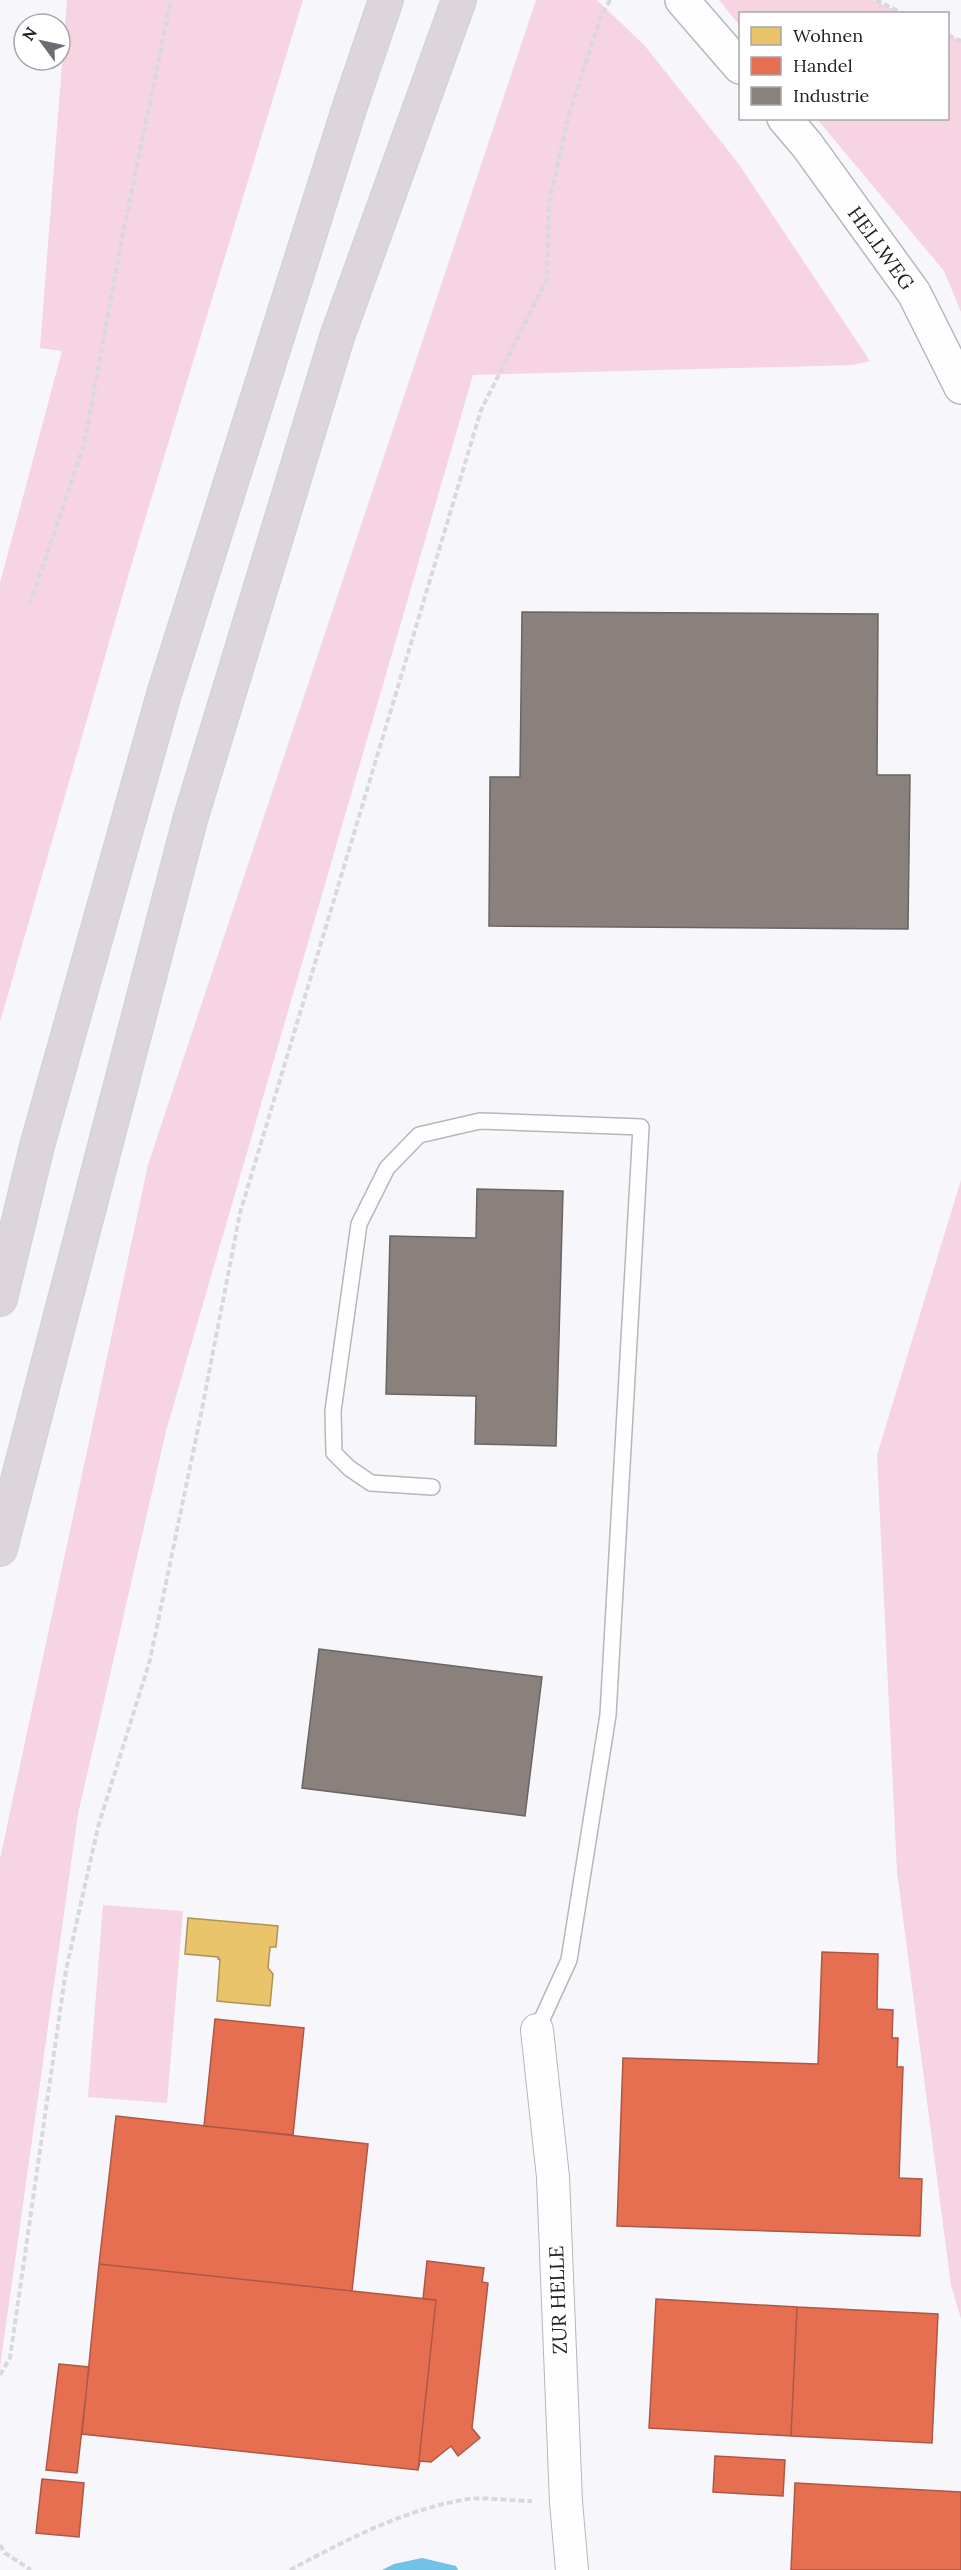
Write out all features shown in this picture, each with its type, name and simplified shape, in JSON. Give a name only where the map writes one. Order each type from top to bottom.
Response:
[{"type":"highway","points":[[0,1299],[38,1146],[164,694],[346,117],[386,0]]},
{"type":"highway","points":[[0,1549],[190,820],[337,337],[459,0]]},
{"type":"street","points":[[682,0],[739,65]]},
{"type":"street","name":"HELLWEG","points":[[786,120],[807,145],[914,294],[961,387]]},
{"type":"street","name":"ZUR HELLE","points":[[537,2030],[553,2177],[566,2502],[572,2570]]},
{"type":"lane","points":[[432,1487],[371,1483],[349,1468],[334,1453],[333,1412],[359,1224],[387,1168],[418,1135],[480,1121],[641,1127],[608,1715],[569,1960],[537,2030]]},
{"type":"path","points":[[30,604],[84,445],[122,238],[171,0]]},
{"type":"path","points":[[0,2375],[10,2358],[66,1970],[98,1827],[150,1660],[240,1213],[481,410],[548,279],[549,203],[563,139],[601,16],[610,0]]},
{"type":"path","points":[[876,0],[900,12]]},
{"type":"path","points":[[290,2570],[352,2537],[412,2514],[469,2499],[566,2502]]},
{"type":"path","points":[[0,2544],[5,2553],[31,2570]]},
{"type":"shaded area","points":[[67,0],[303,0],[133,559],[0,1022],[0,583],[62,351],[40,348],[61,72],[72,72],[72,12],[66,12]]},
{"type":"shaded area","points":[[536,0],[597,0],[645,46],[738,163],[870,361],[853,365],[473,375],[166,1431],[78,1814],[0,2367],[0,1859],[148,1165]]},
{"type":"shaded area","points":[[719,0],[873,0],[899,12],[739,12],[739,25]]},
{"type":"shaded area","points":[[949,35],[961,41],[961,312],[944,271],[818,120],[949,120]]},
{"type":"shaded area","points":[[961,1180],[961,2319],[951,2285],[897,1872],[877,1455]]},
{"type":"shaded area","points":[[103,1905],[183,1911],[167,2103],[88,2097]]},
{"type":"water","points":[[422,2558],[456,2566],[458,2570],[382,2570],[394,2564]]},
{"type":"building: Wohnen","points":[[188,1918],[278,1926],[276,1947],[270,1947],[268,1968],[273,1974],[270,2006],[217,2001],[220,1959],[185,1954]]},
{"type":"building: Handel","points":[[822,1952],[878,1954],[877,2009],[893,2010],[892,2038],[898,2038],[897,2067],[903,2067],[899,2178],[922,2179],[920,2236],[617,2226],[623,2058],[818,2064]]},
{"type":"building: Handel","points":[[215,2019],[304,2028],[293,2135],[204,2126]]},
{"type":"building: Handel","points":[[116,2116],[368,2144],[352,2291],[99,2264]]},
{"type":"building: Handel","points":[[427,2261],[484,2268],[482,2282],[488,2283],[472,2428],[480,2438],[458,2456],[451,2446],[431,2462],[420,2461],[418,2470],[436,2300],[423,2299]]},
{"type":"building: Handel","points":[[99,2264],[436,2300],[418,2470],[82,2434]]},
{"type":"building: Handel","points":[[656,2299],[797,2307],[791,2436],[649,2428]]},
{"type":"building: Handel","points":[[797,2307],[938,2314],[932,2443],[791,2436]]},
{"type":"building: Handel","points":[[59,2364],[89,2367],[77,2473],[46,2470]]},
{"type":"building: Handel","points":[[715,2456],[785,2460],[783,2496],[713,2492]]},
{"type":"building: Handel","points":[[42,2479],[84,2483],[79,2537],[36,2533]]},
{"type":"building: Handel","points":[[795,2483],[961,2492],[961,2570],[791,2570]]},
{"type":"building: Industrie","points":[[522,612],[878,614],[877,775],[910,775],[908,929],[489,926],[490,777],[520,777]]},
{"type":"building: Industrie","points":[[477,1189],[563,1191],[556,1446],[475,1444],[476,1396],[386,1394],[390,1236],[476,1238]]},
{"type":"building: Industrie","points":[[319,1649],[542,1677],[525,1816],[302,1788]]}]
